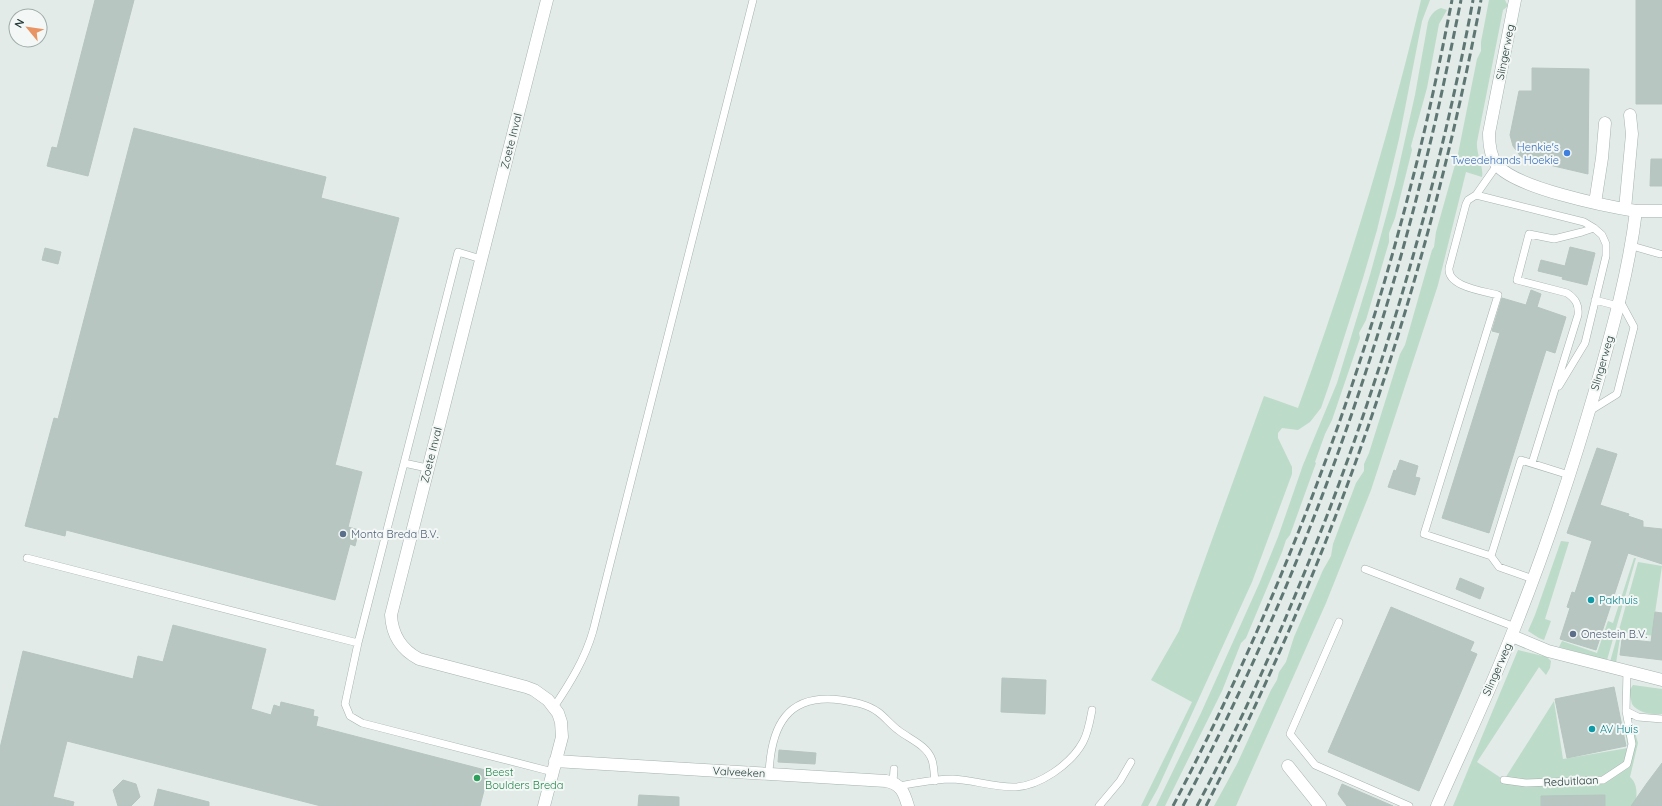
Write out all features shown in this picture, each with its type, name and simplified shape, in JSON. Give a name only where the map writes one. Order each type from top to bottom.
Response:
[{"type":"street","name":"Zoete Inval","points":[[544,806],[562,738],[560,718],[554,707],[542,695],[526,687],[419,659],[406,650],[397,638],[392,624],[392,606],[547,0]]},
{"type":"street","name":"Slingerweg","points":[[1497,165],[1492,156],[1489,145],[1489,133],[1515,0]]},
{"type":"street","name":"Slingerweg","points":[[1437,806],[1513,631],[1552,529],[1588,412],[1619,303],[1632,246],[1632,134],[1630,115]]},
{"type":"street","points":[[1595,203],[1602,158],[1604,123]]},
{"type":"street","points":[[1497,165],[1505,172],[1524,183],[1595,203],[1631,210],[1662,211]]},
{"type":"street","points":[[1513,631],[1548,651],[1662,680]]},
{"type":"street","name":"Valveeken","points":[[554,766],[769,774],[895,784]]},
{"type":"street","points":[[1288,766],[1320,806]]},
{"type":"street","points":[[895,784],[902,790],[908,806]]},
{"type":"lane","points":[[554,707],[588,650],[594,631],[700,217],[753,0]]},
{"type":"lane","points":[[1497,165],[1476,195],[1468,200],[1464,208],[1449,268],[1450,275],[1458,283],[1498,295],[1424,534],[1491,556],[1499,567],[1533,579]]},
{"type":"lane","points":[[1476,195],[1584,222],[1602,235],[1606,256],[1585,343],[1553,397]]},
{"type":"lane","points":[[1532,463],[1578,315],[1577,303],[1573,297],[1567,293],[1517,280],[1529,234],[1554,239],[1594,228]]},
{"type":"lane","points":[[1632,246],[1660,254]]},
{"type":"lane","points":[[481,258],[458,252],[358,643],[345,704],[347,712],[353,719],[362,723],[554,766]]},
{"type":"lane","points":[[1588,412],[1622,390],[1636,334],[1634,327],[1619,303],[1595,300]]},
{"type":"lane","points":[[1491,556],[1521,460],[1569,474]]},
{"type":"lane","points":[[404,463],[427,468]]},
{"type":"lane","points":[[27,558],[358,643]]},
{"type":"lane","points":[[1365,569],[1513,631]]},
{"type":"lane","points":[[1338,622],[1290,734],[1315,765],[1409,806]]},
{"type":"lane","name":"Reduitlaan","points":[[1504,780],[1526,783],[1603,780],[1627,764],[1632,744],[1626,710],[1627,671]]},
{"type":"lane","points":[[769,774],[769,761],[774,740],[782,720],[787,714],[794,707],[804,703],[833,699],[867,706],[879,712],[904,735],[927,751],[932,760],[936,781]]},
{"type":"lane","points":[[894,769],[895,784],[936,781],[972,781],[1014,787],[1023,786],[1036,782],[1051,774],[1069,760],[1083,742],[1087,733],[1092,710]]},
{"type":"lane","points":[[1626,710],[1638,717],[1662,719]]},
{"type":"lane","points":[[1099,806],[1120,781],[1131,762]]},
{"type":"green space","points":[[1421,0],[1430,0],[1422,21],[1399,139],[1377,230],[1329,385],[1321,408],[1310,422],[1298,430],[1282,428],[1278,433],[1278,438],[1292,467],[1292,474],[1252,582],[1158,788],[1148,806],[1141,806],[1192,702],[1151,680],[1179,631],[1264,396],[1298,408],[1366,206],[1395,104]]},
{"type":"green space","points":[[1489,0],[1505,0],[1508,6],[1503,10],[1477,142],[1482,177],[1466,172],[1438,285],[1371,490],[1326,603],[1236,806],[1214,806],[1237,764],[1277,680],[1279,672],[1286,662],[1294,637],[1323,570],[1331,556],[1333,544],[1356,483],[1364,471],[1364,464],[1369,453],[1400,354],[1405,345],[1434,247],[1436,232],[1458,154],[1477,59],[1481,51],[1481,42]]},
{"type":"green space","points":[[1441,8],[1447,10],[1439,24],[1427,88],[1411,146],[1412,150],[1395,218],[1389,233],[1389,242],[1366,320],[1359,333],[1360,338],[1332,420],[1325,434],[1290,535],[1286,540],[1246,638],[1241,643],[1222,691],[1165,806],[1156,806],[1201,713],[1259,584],[1278,537],[1303,465],[1337,383],[1370,275],[1395,184],[1415,95],[1428,22],[1436,10]]},
{"type":"green space","points":[[1561,541],[1569,542],[1545,619],[1551,621],[1544,640],[1528,631]]},
{"type":"green space","points":[[1634,558],[1636,558],[1607,660],[1559,647],[1562,641],[1597,653],[1608,621],[1613,623]]},
{"type":"green space","points":[[1638,562],[1662,566],[1655,613],[1656,636],[1621,632],[1616,663],[1610,662]]},
{"type":"green space","points":[[1518,650],[1547,657],[1551,661],[1550,668],[1546,675],[1539,667],[1477,762],[1504,780],[1554,701],[1563,759],[1628,748],[1625,731],[1634,729],[1638,743],[1630,777],[1636,788],[1636,801],[1643,806],[1453,806]]},
{"type":"green space","points":[[1633,685],[1662,689],[1662,714],[1646,713],[1638,710],[1632,704],[1629,691]]},
{"type":"building","points":[[95,0],[134,0],[88,176],[47,166],[52,147],[57,148]]},
{"type":"building","points":[[1636,0],[1662,0],[1662,104],[1636,104]]},
{"type":"building","points":[[1532,68],[1589,69],[1588,174],[1528,160],[1521,157],[1513,146],[1510,135],[1519,91],[1532,91]]},
{"type":"building","points":[[134,128],[326,177],[321,198],[399,218],[335,465],[362,472],[348,527],[359,530],[355,546],[350,544],[335,600],[66,530],[65,536],[25,526],[54,418],[58,419]]},
{"type":"building","points":[[1651,159],[1662,159],[1662,186],[1650,186]]},
{"type":"building","points":[[1570,247],[1595,253],[1587,285],[1538,271],[1541,260],[1565,266]]},
{"type":"building","points":[[45,248],[61,252],[58,264],[42,260]]},
{"type":"building","points":[[1531,290],[1541,294],[1537,307],[1566,317],[1555,353],[1546,350],[1489,533],[1442,518],[1500,333],[1492,331],[1502,298],[1526,305]]},
{"type":"building","points":[[1597,448],[1617,454],[1600,505],[1629,514],[1628,516],[1643,521],[1643,527],[1662,529],[1662,564],[1628,553],[1596,650],[1560,639],[1570,608],[1567,607],[1572,592],[1575,593],[1592,541],[1567,533]]},
{"type":"building","points":[[1400,460],[1418,466],[1415,477],[1420,478],[1415,495],[1388,487],[1394,470],[1396,471]]},
{"type":"building","points":[[1460,578],[1484,588],[1480,599],[1456,589]]},
{"type":"building","points":[[1391,607],[1474,642],[1470,651],[1477,654],[1419,791],[1328,752]]},
{"type":"building","points":[[1655,612],[1662,613],[1662,660],[1620,655],[1622,639],[1651,642]]},
{"type":"building","points":[[173,625],[266,649],[251,709],[271,715],[274,705],[280,707],[281,702],[314,710],[313,716],[318,717],[316,726],[489,771],[480,806],[321,806],[67,741],[53,797],[74,802],[73,806],[0,806],[0,748],[23,651],[133,679],[138,656],[163,662]]},
{"type":"building","points":[[1002,678],[1046,680],[1045,714],[1001,712]]},
{"type":"building","name":"AV Huis","points":[[1614,687],[1626,746],[1567,758],[1555,699]]},
{"type":"building","points":[[779,750],[816,753],[815,764],[778,762]]},
{"type":"building","points":[[1662,763],[1662,806],[1631,806],[1647,783]]},
{"type":"building","points":[[123,780],[136,784],[140,797],[131,806],[118,806],[113,790]]},
{"type":"building","points":[[1342,784],[1393,806],[1347,806],[1338,794]]},
{"type":"building","points":[[158,789],[209,802],[209,806],[154,806]]},
{"type":"building","points":[[639,795],[679,797],[679,806],[638,806]]},
{"type":"building","points":[[1605,795],[1605,806],[1541,806],[1541,796]]},
{"type":"railway","points":[[1173,806],[1211,732],[1246,656],[1279,580],[1339,424],[1365,345],[1411,185],[1433,93],[1452,0]]},
{"type":"railway","points":[[1183,806],[1221,731],[1257,654],[1290,577],[1350,419],[1376,338],[1422,176],[1433,132],[1461,0]]},
{"type":"railway","points":[[1197,806],[1234,733],[1268,659],[1300,584],[1353,446],[1413,257],[1446,129],[1473,0]]},
{"type":"railway","points":[[1206,806],[1254,709],[1297,612],[1337,513],[1373,413],[1405,312],[1434,210],[1459,106],[1481,0]]},
{"type":"place","name":"Henkie's Tweedehands Hoekie","points":[[1567,153]]},
{"type":"place","name":"Monta Breda B.V.","points":[[343,534]]},
{"type":"place","name":"Pakhuis","points":[[1591,600]]},
{"type":"place","name":"Onestein B.V.","points":[[1573,634]]},
{"type":"place","name":"AV Huis","points":[[1592,729]]},
{"type":"place","name":"Beest Boulders Breda","points":[[477,778]]}]
